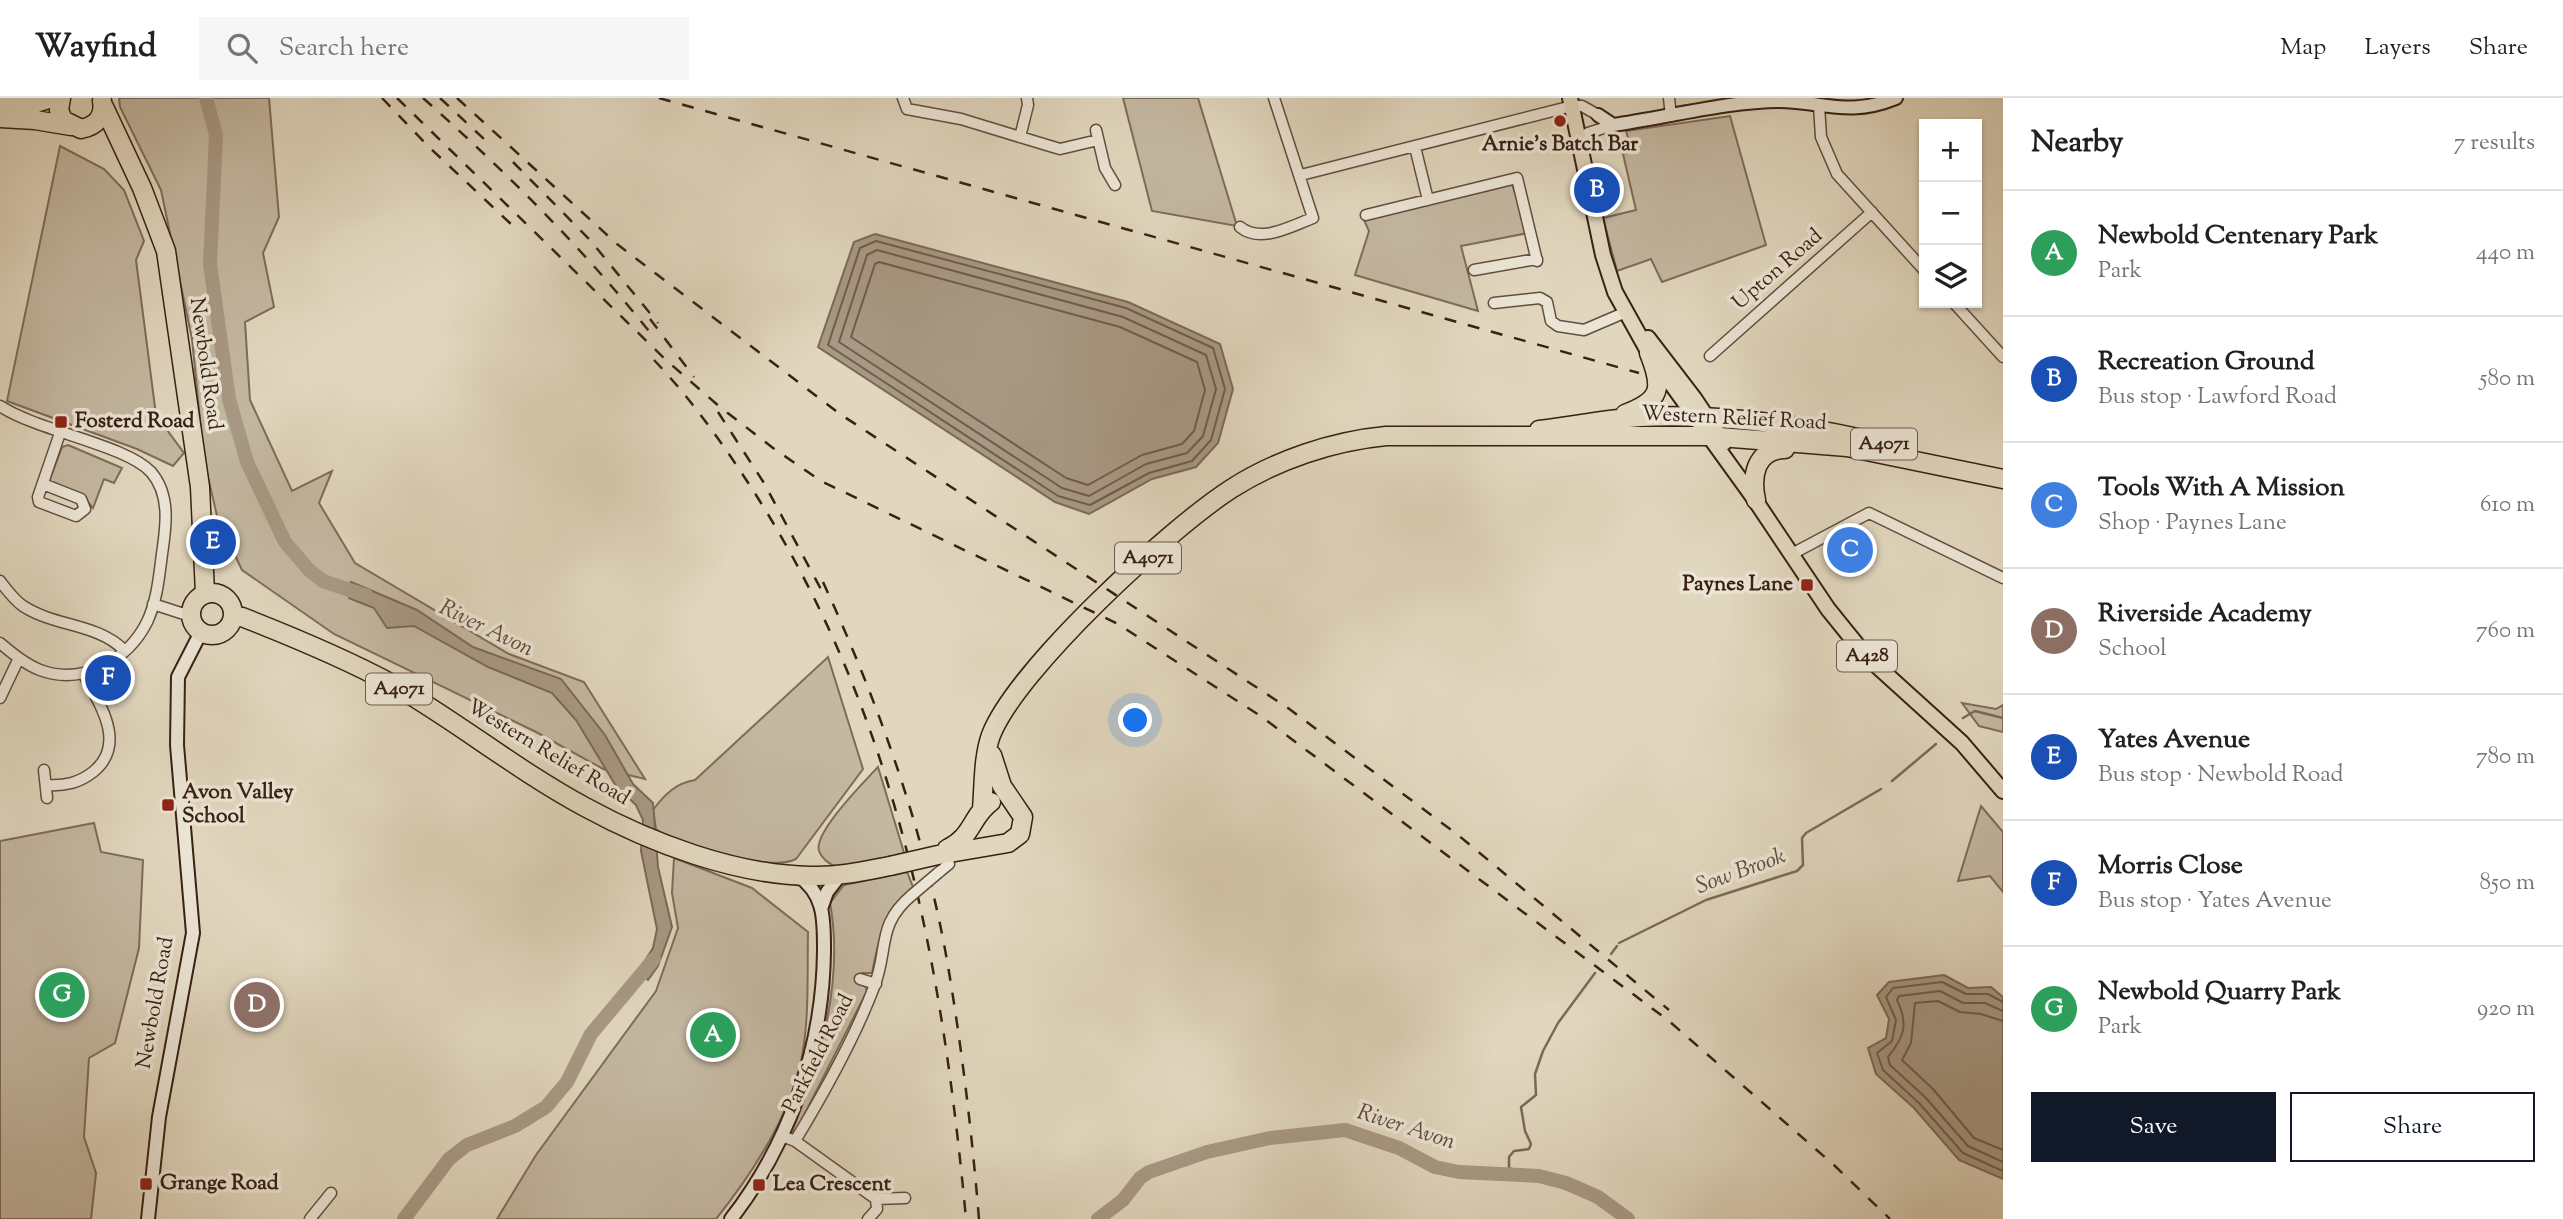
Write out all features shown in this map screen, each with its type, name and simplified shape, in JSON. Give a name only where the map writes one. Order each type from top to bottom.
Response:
[{"type":"highway","points":[[0,104],[36,103],[52,98]]},
{"type":"highway","points":[[61,98],[60,114],[71,126]]},
{"type":"highway","points":[[90,127],[98,122],[103,102]]},
{"type":"highway","name":"Newbold Road","points":[[103,102],[166,251],[200,487],[205,593]]},
{"type":"highway","points":[[0,118],[90,127],[112,138],[124,150]]},
{"type":"highway","points":[[1612,419],[1648,403],[1656,394],[1659,380],[1649,353]]},
{"type":"highway","name":"Western Relief Road","points":[[943,859],[967,836],[981,812],[989,743],[1020,687],[1063,640],[1190,519],[1233,488],[1290,461],[1352,440],[1386,436],[1565,439],[1708,428],[1745,442],[1847,447],[2003,479],[1933,457],[1813,429],[1708,428],[1612,419],[1502,436]]},
{"type":"highway","points":[[1545,430],[1687,426],[1708,428]]},
{"type":"highway","points":[[1754,499],[1752,482],[1755,470],[1767,453],[1780,448],[1820,452],[1847,447]]},
{"type":"highway","points":[[205,593],[194,602],[190,615],[201,632],[221,633],[233,616]]},
{"type":"highway","name":"A4071","points":[[205,593],[225,597],[233,616]]},
{"type":"highway","name":"Western Relief Road","points":[[233,616],[242,617],[321,649],[391,684],[552,787],[610,819],[726,863],[796,875],[841,874],[943,859],[994,844]]},
{"type":"highway","name":"A4071","points":[[989,743],[999,781],[1024,820],[1020,834],[1008,843],[994,844]]},
{"type":"highway","points":[[994,844],[983,835],[981,812],[988,803],[1002,799],[1016,805]]},
{"type":"main road","name":"A428","points":[[1571,102],[1597,236],[1612,284],[1649,353],[1748,481],[1754,499],[1790,555],[1866,656],[1962,743],[2003,791]]},
{"type":"main road","name":"A428","points":[[1628,316],[1656,348],[1708,428]]},
{"type":"street","points":[[903,98],[907,109],[961,119],[1060,149],[1097,135],[1105,168],[1115,185]]},
{"type":"street","points":[[1020,137],[1028,105],[1027,98]]},
{"type":"street","points":[[1240,227],[1246,232],[1264,235],[1313,218],[1274,98]]},
{"type":"street","points":[[1588,98],[1598,115]]},
{"type":"street","points":[[1669,98],[1671,116]]},
{"type":"street","points":[[1577,142],[1588,133],[1613,125],[1671,116],[1732,102],[1778,101],[1819,106],[1834,103],[1872,107],[1896,98]]},
{"type":"street","points":[[1301,175],[1415,147],[1571,102],[1583,106],[1613,125]]},
{"type":"street","points":[[1819,106],[1821,137],[1837,174],[1919,264]]},
{"type":"street","points":[[1415,147],[1428,200]]},
{"type":"street","points":[[1366,215],[1517,178],[1537,260],[1474,270]]},
{"type":"street","name":"Upton Road","points":[[1710,356],[1872,212]]},
{"type":"street","points":[[1494,303],[1540,298],[1547,302],[1551,321],[1579,330],[1628,316]]},
{"type":"street","points":[[1959,308],[2003,357]]},
{"type":"street","points":[[0,406],[14,416],[135,461],[149,471],[158,483],[167,515],[161,563],[153,604],[146,623],[109,664],[83,673],[49,673],[19,658],[0,643]]},
{"type":"street","points":[[43,484],[81,499],[85,509],[76,516],[42,505],[38,497],[60,433]]},
{"type":"street","points":[[1790,555],[1869,513],[2003,578]]},
{"type":"street","points":[[0,582],[20,604],[62,623],[102,633],[124,650]]},
{"type":"street","points":[[153,604],[190,615]]},
{"type":"street","name":"Newbold Road","points":[[148,1219],[159,1117],[193,933],[177,745],[178,677],[201,632]]},
{"type":"street","points":[[0,698],[19,658]]},
{"type":"street","points":[[47,785],[72,784],[82,780],[104,762],[110,747],[110,731],[102,709],[83,673]]},
{"type":"street","points":[[44,770],[47,798]]},
{"type":"street","name":"Parkfield Road","points":[[795,1141],[876,984],[888,922],[896,908],[912,895],[943,859]]},
{"type":"street","points":[[821,909],[827,892],[841,874]]},
{"type":"street","points":[[796,875],[817,893],[821,909]]},
{"type":"street","name":"Parkfield Road","points":[[731,1219],[746,1200],[782,1136],[798,1098],[817,1028],[824,979],[821,909]]},
{"type":"street","name":"Parkfield Road","points":[[860,979],[876,984]]},
{"type":"street","points":[[782,1136],[795,1141],[876,1199],[905,1198]]},
{"type":"street","points":[[310,1219],[331,1193]]},
{"type":"street","points":[[868,1219],[877,1209],[876,1199]]},
{"type":"shaded area","points":[[119,98],[269,98],[279,217],[263,253],[274,307],[245,322],[250,400],[292,491],[332,471],[319,503],[355,563],[509,654],[584,682],[645,779],[603,769],[536,732],[334,634],[242,570],[218,520],[204,460],[192,339],[161,190],[120,107]]},
{"type":"shaded area","points":[[1123,98],[1198,98],[1237,226],[1152,211]]},
{"type":"shaded area","points":[[1730,116],[1766,245],[1662,282],[1651,259],[1617,271],[1603,218],[1636,210],[1623,154],[1632,151],[1626,131]]},
{"type":"shaded area","points":[[60,146],[104,169],[124,190],[144,241],[136,260],[156,415],[184,453],[173,466],[137,449],[7,401]]},
{"type":"shaded area","points":[[1512,184],[1528,233],[1461,246],[1478,311],[1355,275],[1369,231],[1364,220]]},
{"type":"shaded area","points":[[68,445],[122,468],[114,483],[104,479],[93,508],[82,495],[52,484],[50,479],[62,447]]},
{"type":"shaded area","points":[[828,657],[863,769],[796,859],[768,863],[751,860],[665,837],[656,829],[653,810],[666,795],[676,787],[695,780]]},
{"type":"shaded area","points":[[1962,703],[1996,709],[2003,705],[2003,732],[1979,726]]},
{"type":"shaded area","points":[[878,767],[905,856],[839,869],[822,857],[819,843],[841,807]]},
{"type":"shaded area","points":[[1981,806],[2003,832],[2003,892],[1990,876],[1958,881]]},
{"type":"shaded area","points":[[94,823],[101,852],[143,860],[139,948],[115,1043],[89,1058],[84,1137],[96,1173],[91,1219],[0,1219],[0,841]]},
{"type":"shaded area","points":[[674,858],[752,888],[808,932],[803,1053],[793,1090],[776,1129],[741,1186],[716,1219],[497,1219],[536,1155],[656,991],[678,928],[672,893]]},
{"type":"shaded area","points":[[907,872],[913,887],[895,907],[884,926],[872,973],[862,973],[859,981],[865,985],[867,991],[795,1133],[792,1131],[820,1048],[832,990],[834,932],[830,903],[844,885]]},
{"type":"water","points":[[875,234],[1128,302],[1220,344],[1233,389],[1218,443],[1196,467],[1152,479],[1089,514],[1055,502],[818,347],[854,242]]},
{"type":"water","points":[[351,582],[417,610],[473,647],[561,679],[605,735],[633,784],[653,803],[658,867],[672,927],[658,966],[648,980],[639,970],[653,948],[657,929],[641,851],[643,820],[636,805],[616,786],[576,720],[552,693],[488,667],[414,626],[387,628],[374,608],[349,598]]},
{"type":"water","points":[[1944,975],[1968,988],[1991,987],[2003,997],[2003,1179],[1959,1160],[1914,1108],[1876,1074],[1868,1048],[1886,1038],[1889,1019],[1877,995],[1889,982]]},
{"type":"waterway","name":"River Avon","points":[[206,98],[216,135],[210,264],[229,399],[247,462],[285,542],[309,570],[323,581],[367,596]]},
{"type":"waterway","name":"Sow Brook","points":[[1963,718],[1975,711],[2003,718]]},
{"type":"waterway","name":"Sow Brook","points":[[1892,781],[1936,744]]},
{"type":"waterway","name":"Sow Brook","points":[[1619,943],[1706,900],[1797,871],[1803,865],[1802,838],[1806,833],[1881,789]]},
{"type":"waterway","points":[[1611,954],[1617,946]]},
{"type":"waterway","name":"River Avon","points":[[404,1219],[449,1159],[467,1145],[515,1126],[546,1107],[567,1082],[591,1034],[654,959]]},
{"type":"waterway","name":"Sow Brook","points":[[1517,1176],[1509,1167],[1509,1157],[1514,1151],[1529,1149],[1531,1144],[1525,1131],[1521,1107],[1536,1095],[1535,1074],[1543,1051],[1558,1023],[1595,973]]},
{"type":"waterway","name":"River Avon","points":[[1098,1219],[1123,1200],[1140,1178],[1149,1172],[1207,1152],[1270,1138],[1345,1130],[1399,1148],[1435,1167],[1459,1172],[1539,1176],[1566,1183],[1598,1197],[1628,1219]]},
{"type":"railway","points":[[382,98],[429,147],[512,225]]},
{"type":"railway","points":[[397,98],[666,360],[773,448],[821,481],[1118,624],[1262,717],[1669,1021],[1835,1166],[1890,1219]]},
{"type":"railway","points":[[423,98],[543,212],[599,272],[652,335]]},
{"type":"railway","points":[[440,98],[484,139]]},
{"type":"railway","points":[[457,98],[617,244],[840,414],[1288,708],[1458,835],[1669,1010]]},
{"type":"railway","points":[[659,98],[1639,373]]},
{"type":"railway","points":[[513,162],[590,240],[658,323]]},
{"type":"railway","points":[[650,319],[694,377]]},
{"type":"railway","points":[[654,360],[696,408],[733,460],[805,579],[845,666],[878,754],[905,844],[926,935],[943,1028],[966,1219]]},
{"type":"railway","points":[[718,412],[764,483],[823,593]]},
{"type":"railway","points":[[823,582],[881,722],[927,867],[958,1029],[979,1219]]},
{"type":"place","name":"Arnie's Batch Bar","points":[[1560,121]]},
{"type":"place","name":"Recreation Ground","points":[[1597,190]]},
{"type":"place","name":"Fosterd Road","points":[[61,422]]},
{"type":"place","name":"Yates Avenue","points":[[213,542]]},
{"type":"place","name":"Tools With A Mission","points":[[1850,550]]},
{"type":"place","name":"Paynes Lane","points":[[1807,585]]},
{"type":"place","name":"Morris Close","points":[[108,678]]},
{"type":"place","name":"Avon Valley School","points":[[168,805]]},
{"type":"place","name":"Newbold Quarry Park","points":[[62,995]]},
{"type":"place","name":"Riverside Academy","points":[[257,1005]]},
{"type":"place","name":"Newbold Centenary Park","points":[[713,1035]]},
{"type":"place","name":"Grange Road","points":[[146,1184]]},
{"type":"place","name":"Lea Crescent","points":[[759,1185]]}]
